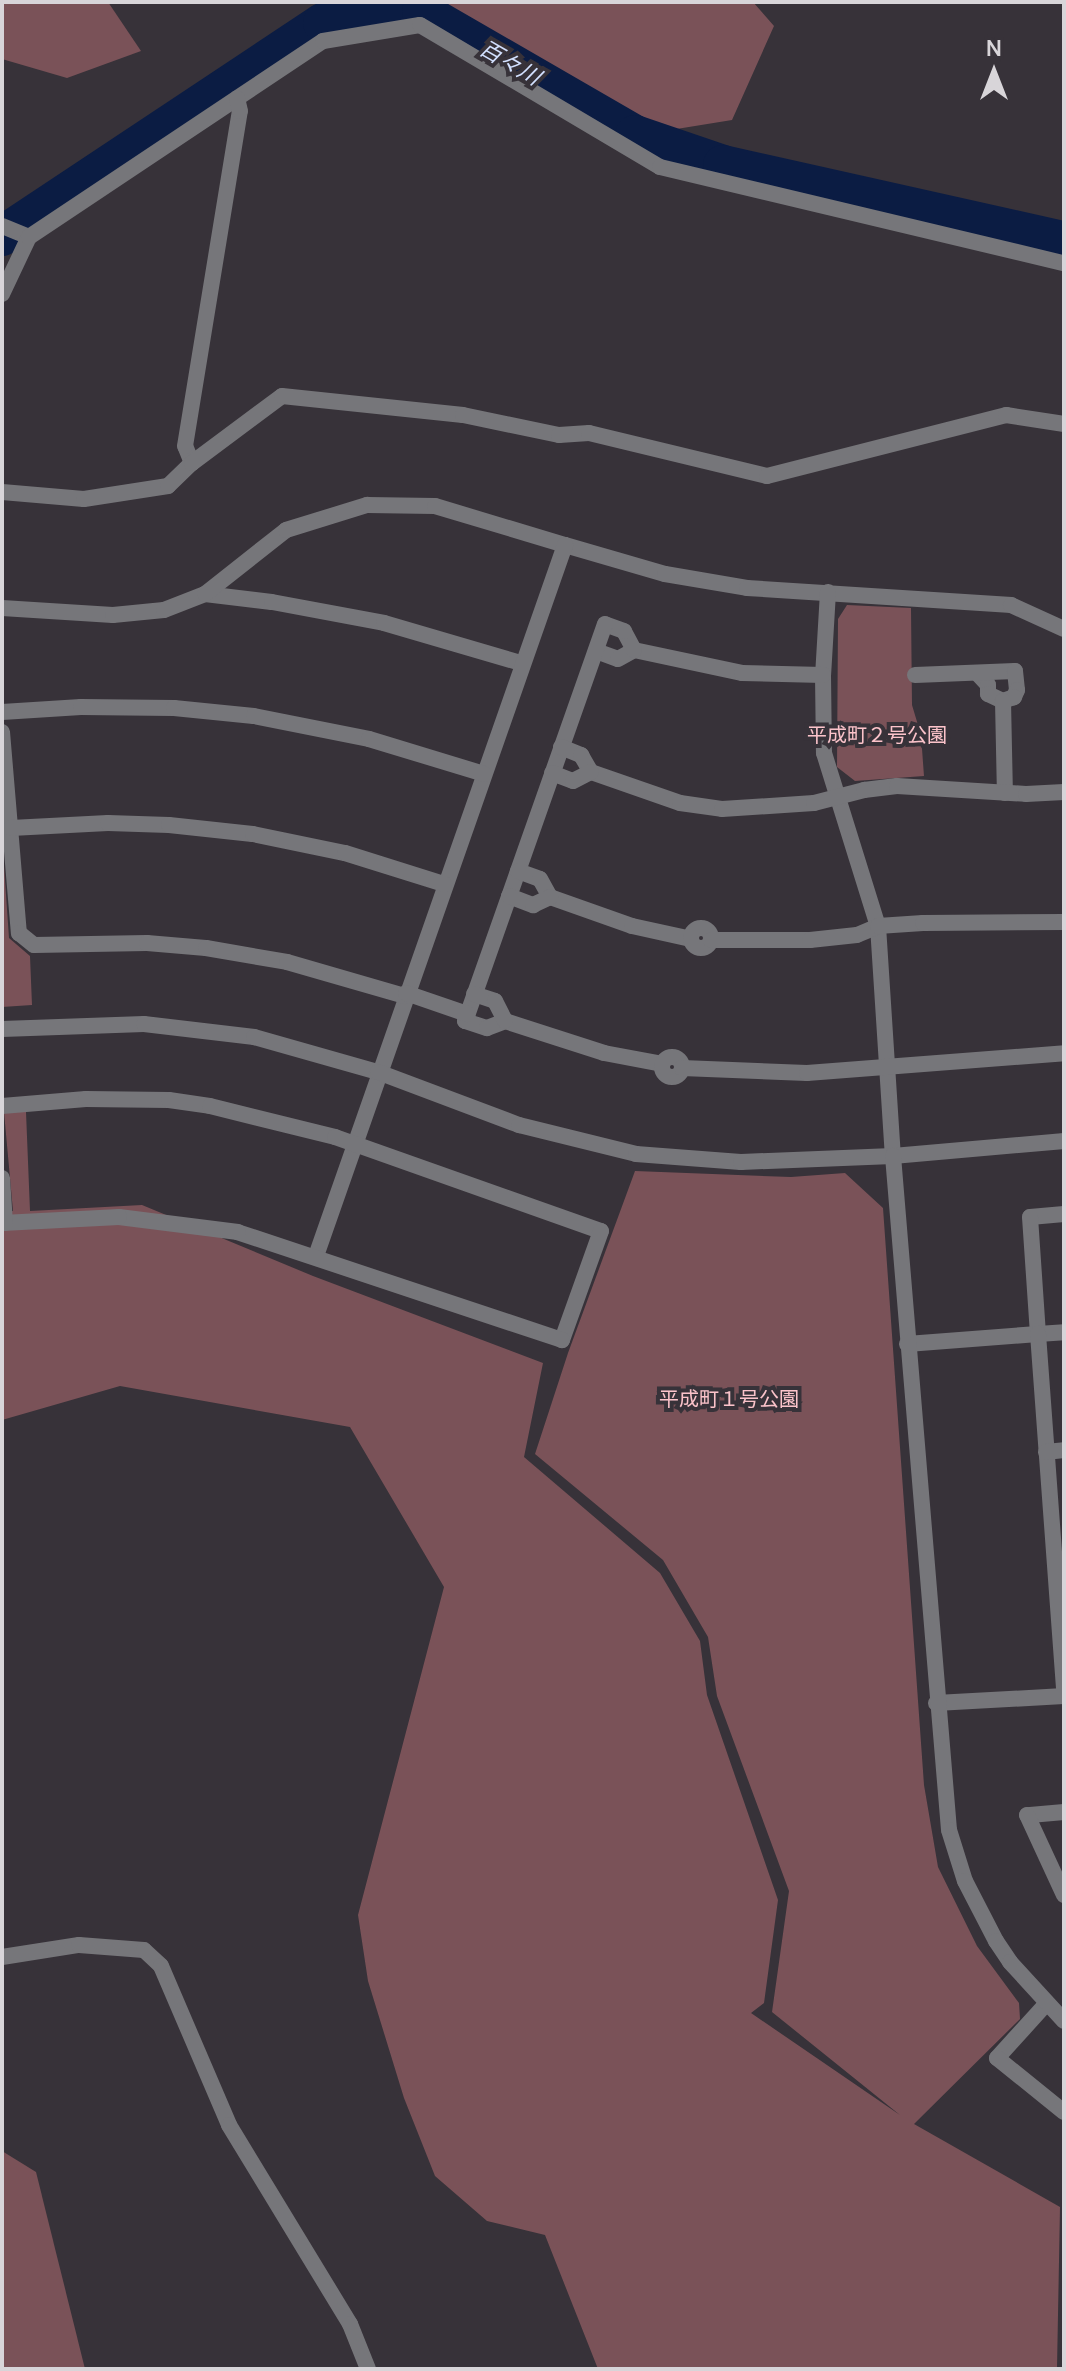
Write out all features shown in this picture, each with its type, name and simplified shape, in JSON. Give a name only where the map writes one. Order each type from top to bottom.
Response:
[{"type":"street","points":[[2,294],[29,237],[323,41],[420,25],[660,167],[1064,263]]},
{"type":"street","points":[[192,463],[185,446],[240,111],[237,98]]},
{"type":"street","points":[[2,226],[29,237]]},
{"type":"street","points":[[2,492],[84,499],[168,486],[192,463],[282,396],[463,415],[559,435],[589,433],[767,476],[1006,415],[1064,424]]},
{"type":"street","points":[[2,608],[132,615],[164,610],[205,594],[286,530],[367,505],[435,506],[665,574],[747,588],[1011,605],[1049,619],[1064,629]]},
{"type":"street","points":[[316,1256],[521,663],[565,545]]},
{"type":"street","points":[[828,592],[823,675],[824,753],[878,926],[907,1344],[949,1830],[965,1881],[1003,1952],[1064,2021]]},
{"type":"street","points":[[205,594],[272,602],[384,623],[521,663]]},
{"type":"street","points":[[634,650],[624,631],[605,624],[465,1021],[487,1028],[505,1021],[604,1053],[662,1064],[662,1071],[670,1077],[679,1074],[682,1068],[766,1074],[1064,1053]]},
{"type":"street","points":[[596,651],[618,659],[634,650],[742,673],[823,675]]},
{"type":"street","points":[[915,675],[1015,671],[1017,690],[1014,697],[1003,701],[988,694],[988,685],[977,673]]},
{"type":"street","points":[[1003,701],[1005,793]]},
{"type":"street","points":[[2,712],[96,707],[174,708],[254,716],[369,739],[484,774]]},
{"type":"street","points":[[2,732],[19,933],[34,945],[147,943],[206,948],[315,969],[467,1014]]},
{"type":"street","points":[[561,747],[581,755],[591,772],[680,803],[722,809],[790,806],[897,786],[1005,793],[1064,792]]},
{"type":"street","points":[[552,773],[573,781],[591,772]]},
{"type":"street","points":[[11,828],[108,823],[169,825],[253,834],[345,853],[444,884]]},
{"type":"street","points":[[518,871],[540,879],[550,897],[632,926],[691,939],[700,949],[709,946],[711,940],[810,940],[857,935],[878,926],[1064,922]]},
{"type":"street","points":[[509,896],[533,905],[550,897]]},
{"type":"street","points":[[474,994],[495,1001],[505,1021]]},
{"type":"street","points":[[2,1029],[74,1024],[204,1029],[284,1044],[378,1072],[519,1125],[636,1154],[741,1162],[893,1156],[1064,1141]]},
{"type":"street","points":[[2,1106],[86,1099],[169,1100],[295,1124],[601,1231],[562,1340],[238,1232],[150,1219],[83,1218],[4,1223],[2,1178]]},
{"type":"street","points":[[936,1703],[1064,1693],[1059,1567],[1046,1452],[1030,1217],[1064,1214]]},
{"type":"street","points":[[907,1344],[1064,1332]]},
{"type":"street","points":[[1046,1452],[1064,1450]]},
{"type":"street","points":[[1064,1812],[1027,1815],[1064,1895]]},
{"type":"street","points":[[2,1957],[79,1945],[144,1950],[161,1966],[229,2125],[350,2324],[368,2369]]},
{"type":"street","points":[[1046,2004],[997,2058],[1064,2112]]},
{"type":"green space","points":[[2,2],[108,2],[141,51],[67,78],[2,59]]},
{"type":"green space","points":[[384,2],[753,2],[774,26],[732,120],[658,132],[585,123],[430,7]]},
{"type":"green space","name":"平成町２号公園","points":[[847,605],[911,608],[912,705],[921,735],[924,776],[855,781],[837,767],[838,619]]},
{"type":"green space","points":[[2,837],[9,938],[30,956],[32,1005],[2,1007]]},
{"type":"green space","name":"平成町１号公園","points":[[4,1112],[26,1112],[30,1211],[142,1205],[313,1276],[543,1363],[524,1457],[660,1573],[700,1641],[707,1695],[778,1900],[764,2003],[751,2013],[900,2115],[772,2012],[789,1891],[717,1696],[708,1637],[663,1560],[535,1454],[568,1353],[635,1171],[791,1177],[845,1173],[883,1208],[924,1785],[938,1867],[977,1946],[1019,2003],[1020,2019],[914,2124],[1060,2207],[1057,2369],[598,2369],[545,2235],[487,2221],[435,2176],[404,2098],[368,1981],[358,1915],[444,1587],[350,1427],[120,1386],[2,1420],[2,1212],[13,1211]]},
{"type":"green space","points":[[2,2151],[36,2172],[85,2369],[2,2369]]},
{"type":"waterway","name":"百々川","points":[[2,236],[323,23],[422,12],[635,135],[723,165],[1064,241]]}]
